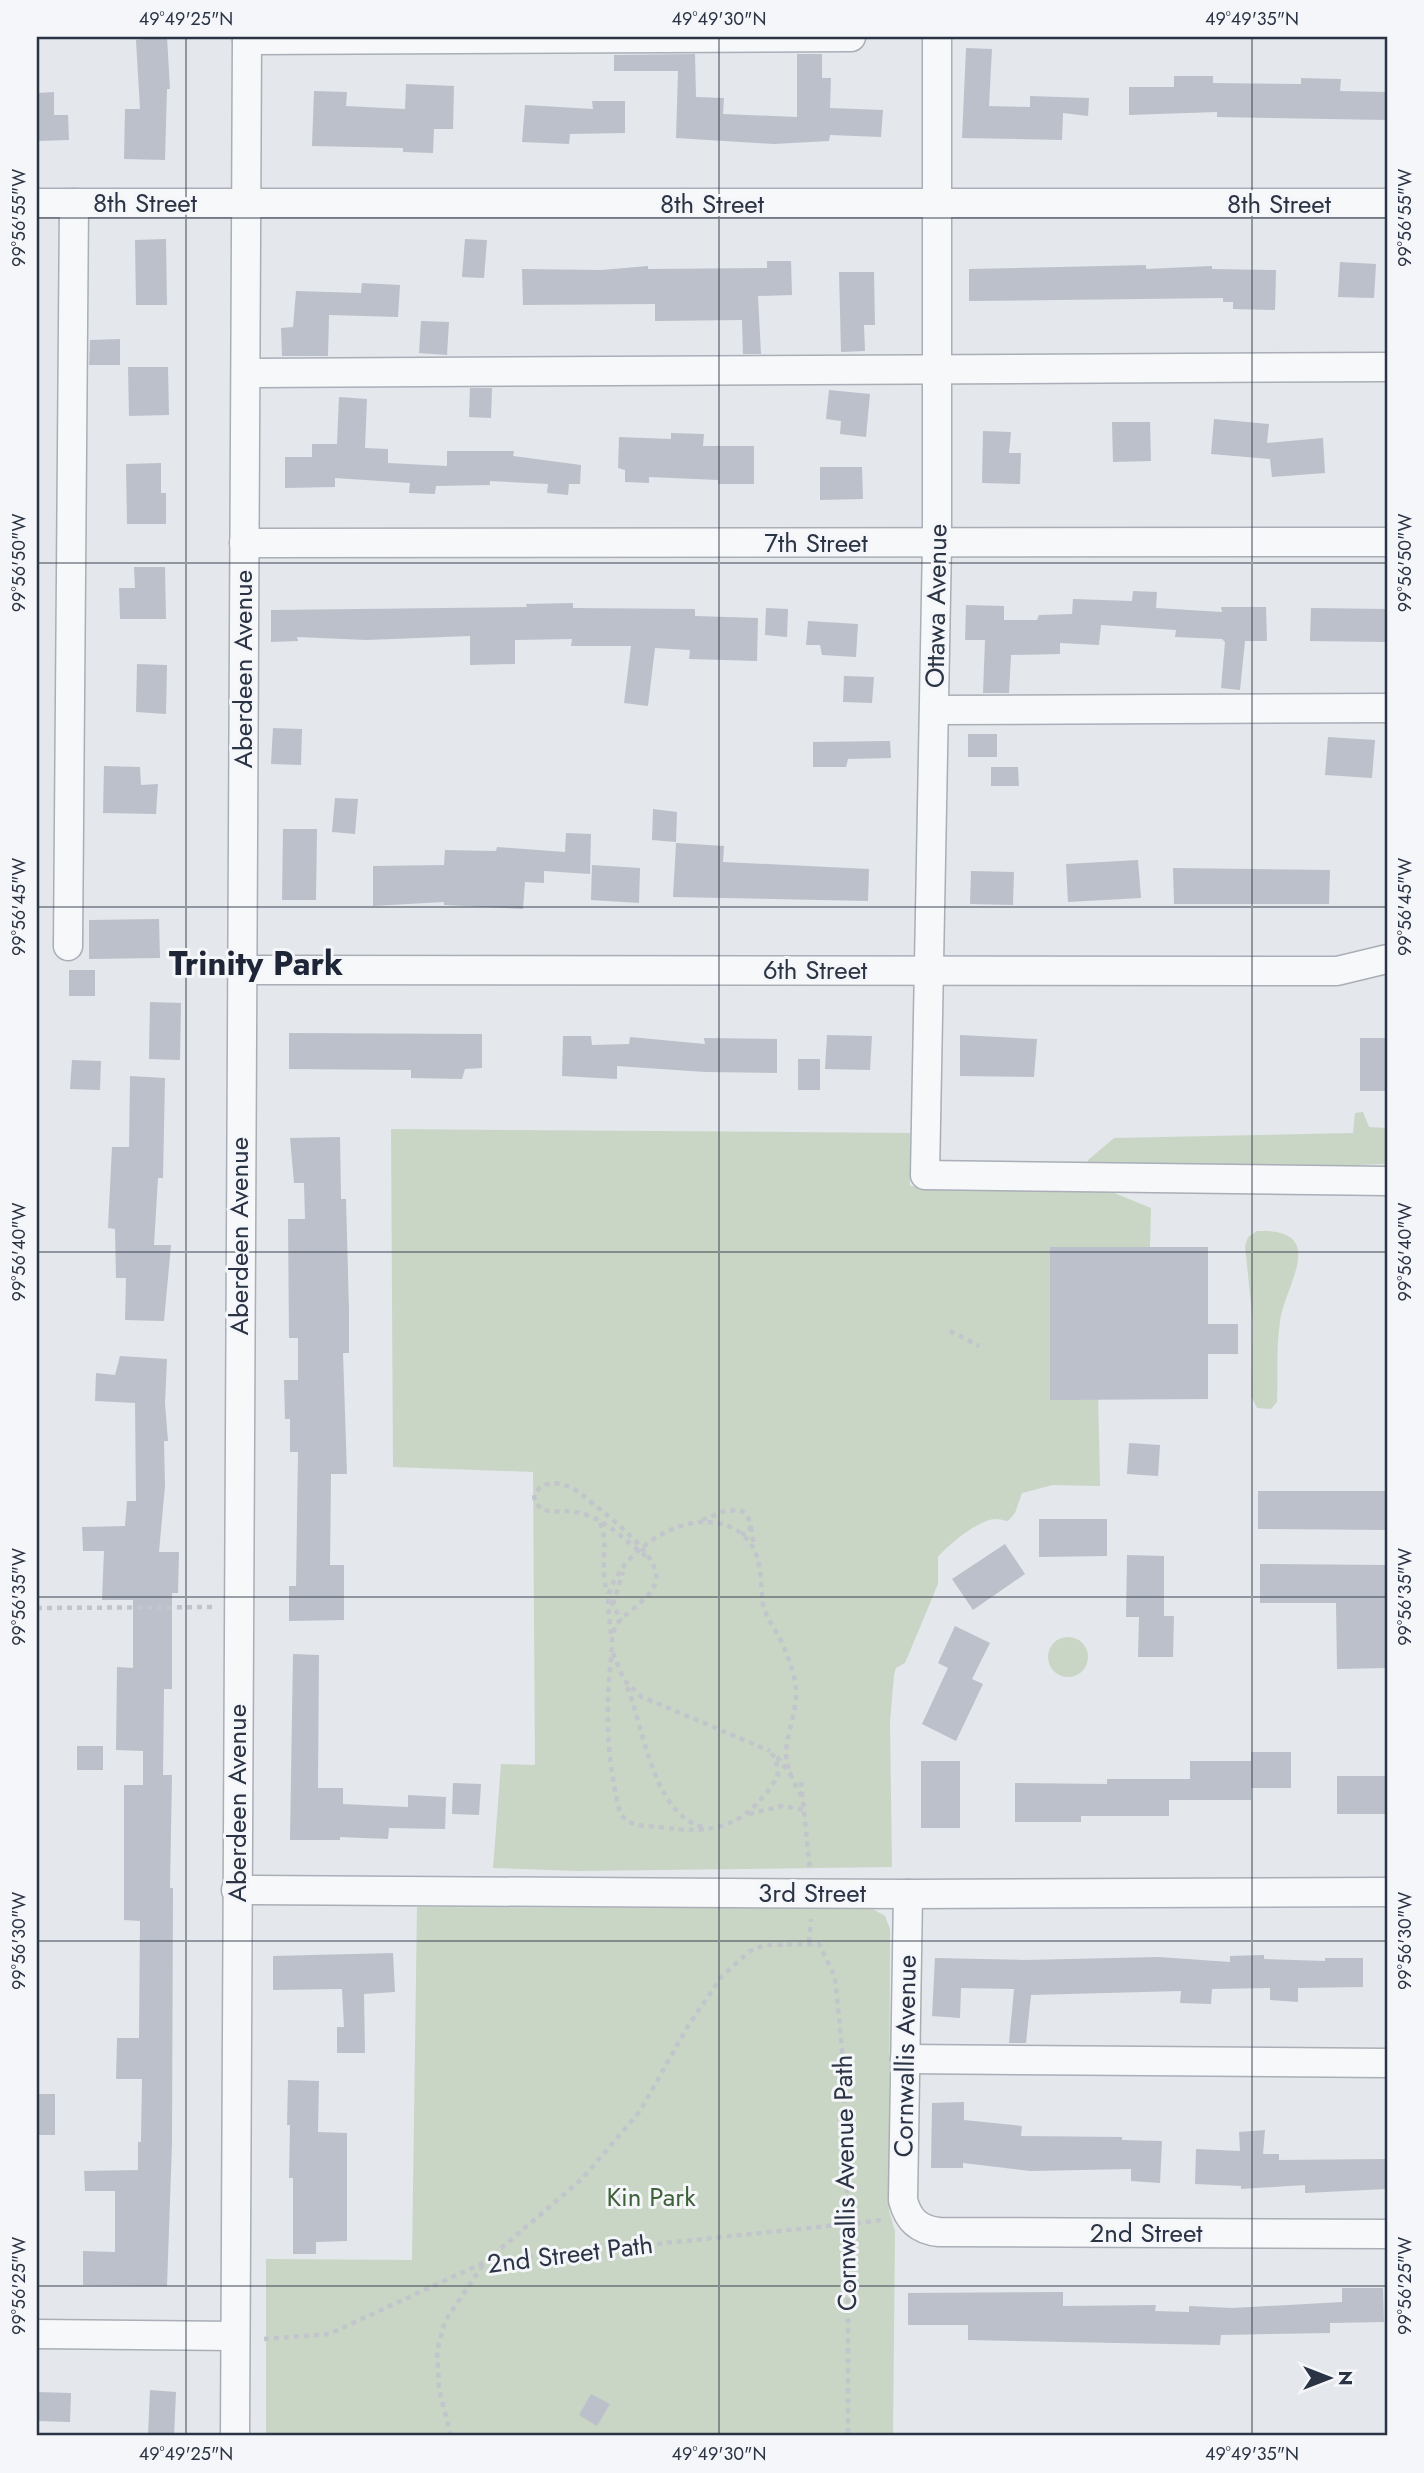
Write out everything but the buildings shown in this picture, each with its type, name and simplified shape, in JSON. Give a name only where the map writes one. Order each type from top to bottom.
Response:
[{"type":"street","points":[[247,39],[851,37]]},
{"type":"street","name":"Ottawa Avenue","points":[[937,37],[937,543],[925,1175],[1387,1181]]},
{"type":"street","name":"Aberdeen Avenue","points":[[235,2436],[247,39]]},
{"type":"street","name":"8th Street","points":[[37,203],[1387,203]]},
{"type":"street","points":[[68,946],[74,204]]},
{"type":"street","points":[[246,373],[1387,367]]},
{"type":"street","name":"7th Street","points":[[244,543],[1387,542]]},
{"type":"street","points":[[934,710],[1387,708]]},
{"type":"street","name":"6th Street","points":[[241,970],[1337,971],[1387,958]]},
{"type":"street","name":"3rd Street","points":[[236,1890],[908,1894],[1387,1892]]},
{"type":"street","name":"Cornwallis Avenue","points":[[901,2218],[908,1894]]},
{"type":"street","points":[[905,2059],[1387,2063]]},
{"type":"street","name":"2nd Street","points":[[901,2218],[923,2229],[939,2232],[1387,2234]]},
{"type":"street","points":[[37,2334],[235,2336]]},
{"type":"path","points":[[950,1331],[979,1346]]},
{"type":"path","points":[[638,1548],[581,1513],[541,1509],[535,1502],[534,1495],[546,1484],[558,1483],[579,1492],[620,1525],[646,1556],[656,1574],[654,1586],[614,1630],[608,1745],[620,1813],[628,1822],[639,1826],[686,1831],[720,1828],[745,1815],[782,1806],[804,1810]]},
{"type":"path","points":[[720,1828],[702,1828],[690,1821],[660,1788],[612,1646],[608,1595],[638,1548],[725,1511],[740,1510],[747,1515],[766,1616],[781,1639],[795,1683],[795,1707],[786,1746],[791,1775]]},
{"type":"path","points":[[603,1511],[594,1512],[603,1533],[603,1578],[608,1595],[621,1620]]},
{"type":"path","points":[[696,1522],[719,1524],[740,1534],[755,1552]]},
{"type":"path","points":[[740,1534],[748,1533],[751,1526]]},
{"type":"path","points":[[610,1619],[612,1604],[628,1562]]},
{"type":"path","points":[[37,1608],[218,1607]]},
{"type":"path","points":[[624,1679],[632,1690],[653,1703],[769,1751],[791,1775],[803,1799]]},
{"type":"path","points":[[745,1815],[778,1776],[776,1759],[769,1751]]},
{"type":"path","points":[[801,1782],[811,1878]]},
{"type":"path","points":[[451,2436],[439,2389],[437,2351],[445,2321],[485,2262],[582,2179],[640,2111],[688,2026],[722,1976],[750,1951],[765,1945],[809,1942],[812,1907]]},
{"type":"path","name":"Cornwallis Avenue Path","points":[[809,1942],[819,1944],[835,1977],[842,2059],[848,2223],[848,2436]]},
{"type":"path","name":"2nd Street Path","points":[[264,2339],[329,2334],[485,2262],[901,2218]]},
{"type":"green space","points":[[1363,1112],[1369,1127],[1387,1128],[1387,1164],[1297,1167],[1088,1165],[1088,1160],[1114,1138],[1353,1133],[1355,1113]]},
{"type":"green space","points":[[391,1129],[910,1133],[910,1186],[1107,1190],[1151,1208],[1150,1247],[1095,1247],[1100,1486],[1053,1485],[1022,1493],[1015,1513],[1008,1521],[990,1520],[973,1527],[938,1557],[938,1584],[905,1663],[896,1668],[894,1675],[890,1722],[892,1867],[577,1871],[493,1868],[501,1764],[535,1765],[533,1472],[393,1467]]},
{"type":"green space","points":[[1257,1231],[1279,1233],[1292,1239],[1298,1249],[1298,1261],[1280,1321],[1277,1402],[1271,1409],[1257,1408],[1251,1396],[1253,1323],[1245,1246],[1248,1237]]},
{"type":"green space","points":[[1068,1637],[1076,1638],[1082,1643],[1087,1649],[1087,1665],[1082,1671],[1076,1676],[1068,1677],[1060,1676],[1054,1671],[1049,1665],[1048,1657],[1049,1649],[1054,1643],[1060,1638]]},
{"type":"green space","name":"Kin Park","points":[[417,1907],[871,1908],[885,1916],[890,1929],[889,2211],[895,2231],[893,2436],[266,2436],[266,2259],[412,2260]]},
{"type":"district","name":"Trinity Park","points":[[256,963]]}]
